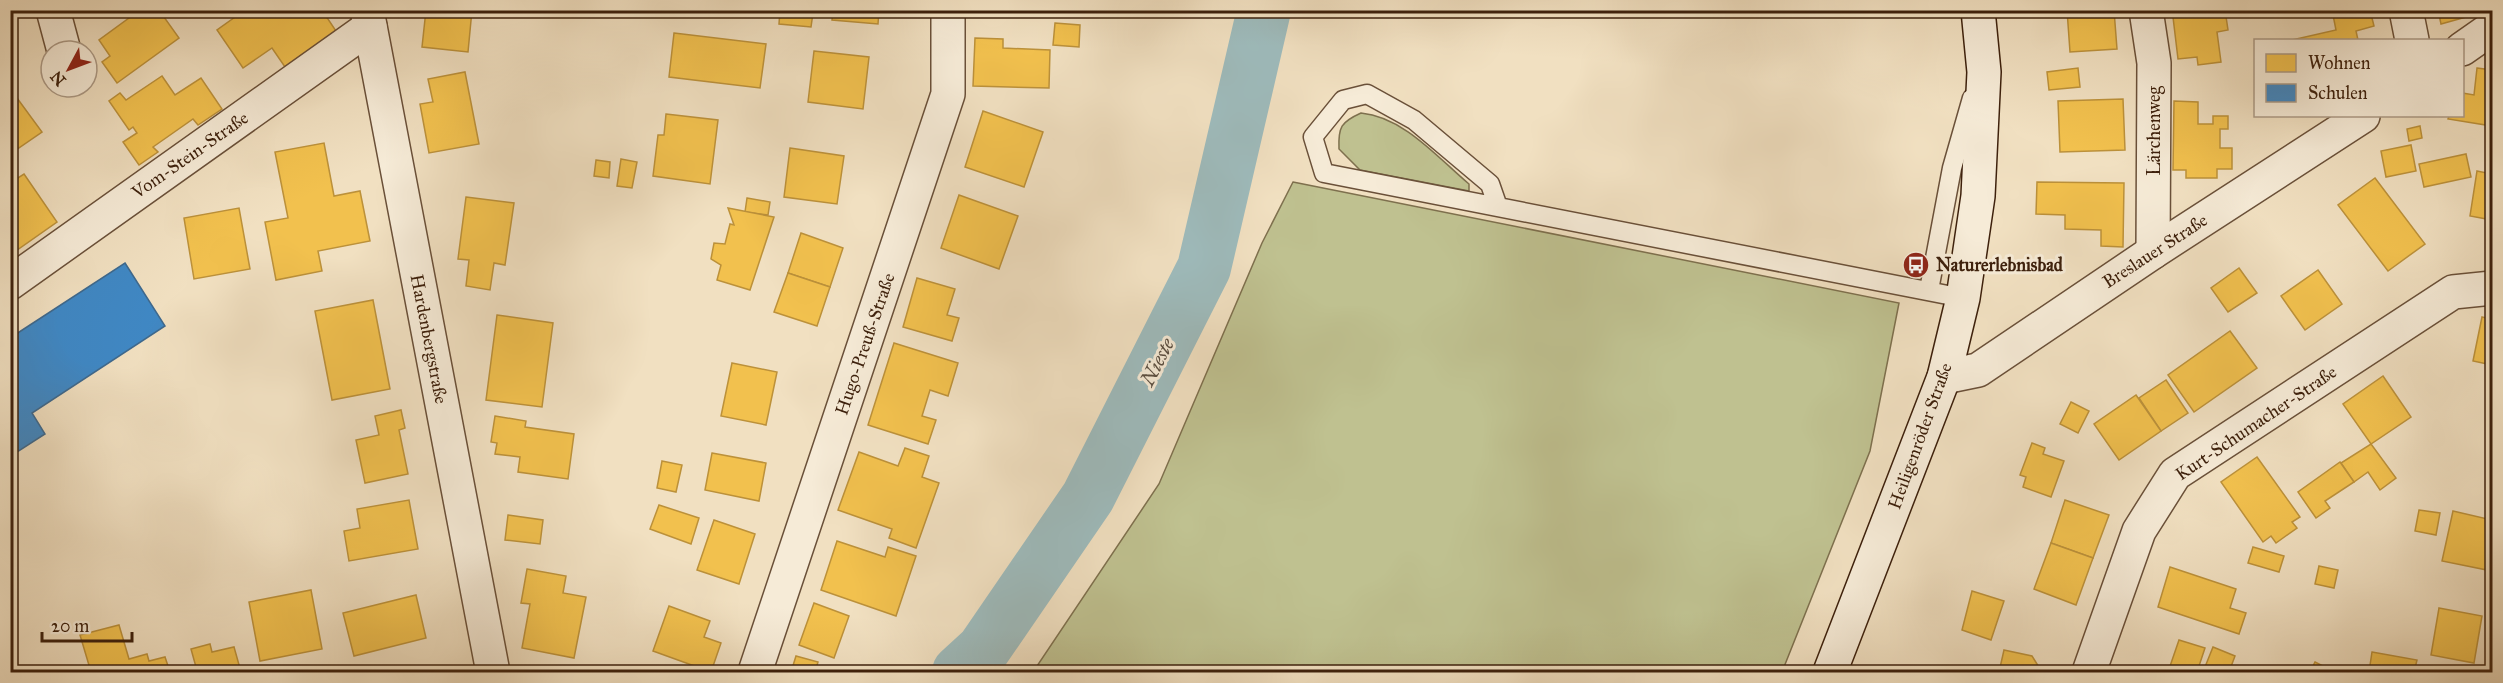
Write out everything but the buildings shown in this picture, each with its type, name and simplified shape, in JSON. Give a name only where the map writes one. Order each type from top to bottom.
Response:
[{"type":"street","points":[[53,10],[61,39]]},
{"type":"street","name":"Hugo-Preuß-Straße","points":[[755,672],[948,94],[948,10]]},
{"type":"street","name":"Heiligenröder Straße","points":[[1830,672],[1944,377],[1963,298],[1978,196],[1984,72],[1978,10]]},
{"type":"street","name":"Lärchenweg","points":[[2146,10],[2154,63],[2153,252]]},
{"type":"street","points":[[2406,10],[2412,39]]},
{"type":"street","name":"Vom-Stein-Straße","points":[[10,283],[369,19]]},
{"type":"street","name":"Hardenbergstraße","points":[[369,19],[486,671]]},
{"type":"street","points":[[2464,48],[2493,28]]},
{"type":"street","name":"Breslauer Straße","points":[[1944,377],[1978,370],[2153,252],[2361,117]]},
{"type":"street","name":"Kurt-Schumacher-Straße","points":[[2089,672],[2139,531],[2175,474],[2453,292],[2493,288]]},
{"type":"lane","points":[[1929,290],[1952,168],[1975,85],[1984,72]]},
{"type":"lane","points":[[1498,207],[1490,184],[1414,120],[1367,94],[1343,100],[1313,137],[1324,173],[1963,298]]},
{"type":"green space","points":[[1361,113],[1392,122],[1420,140],[1469,184],[1469,191],[1360,170],[1339,149],[1339,142],[1342,126],[1349,119]]},
{"type":"green space","points":[[1293,182],[1899,303],[1870,451],[1782,672],[1033,672],[1159,484],[1262,243]]},
{"type":"waterway","name":"Nieste","points":[[959,672],[983,650],[1088,497],[1204,268],[1264,10]]},
{"type":"place","name":"Naturerlebnisbad","points":[[1916,265]]}]
